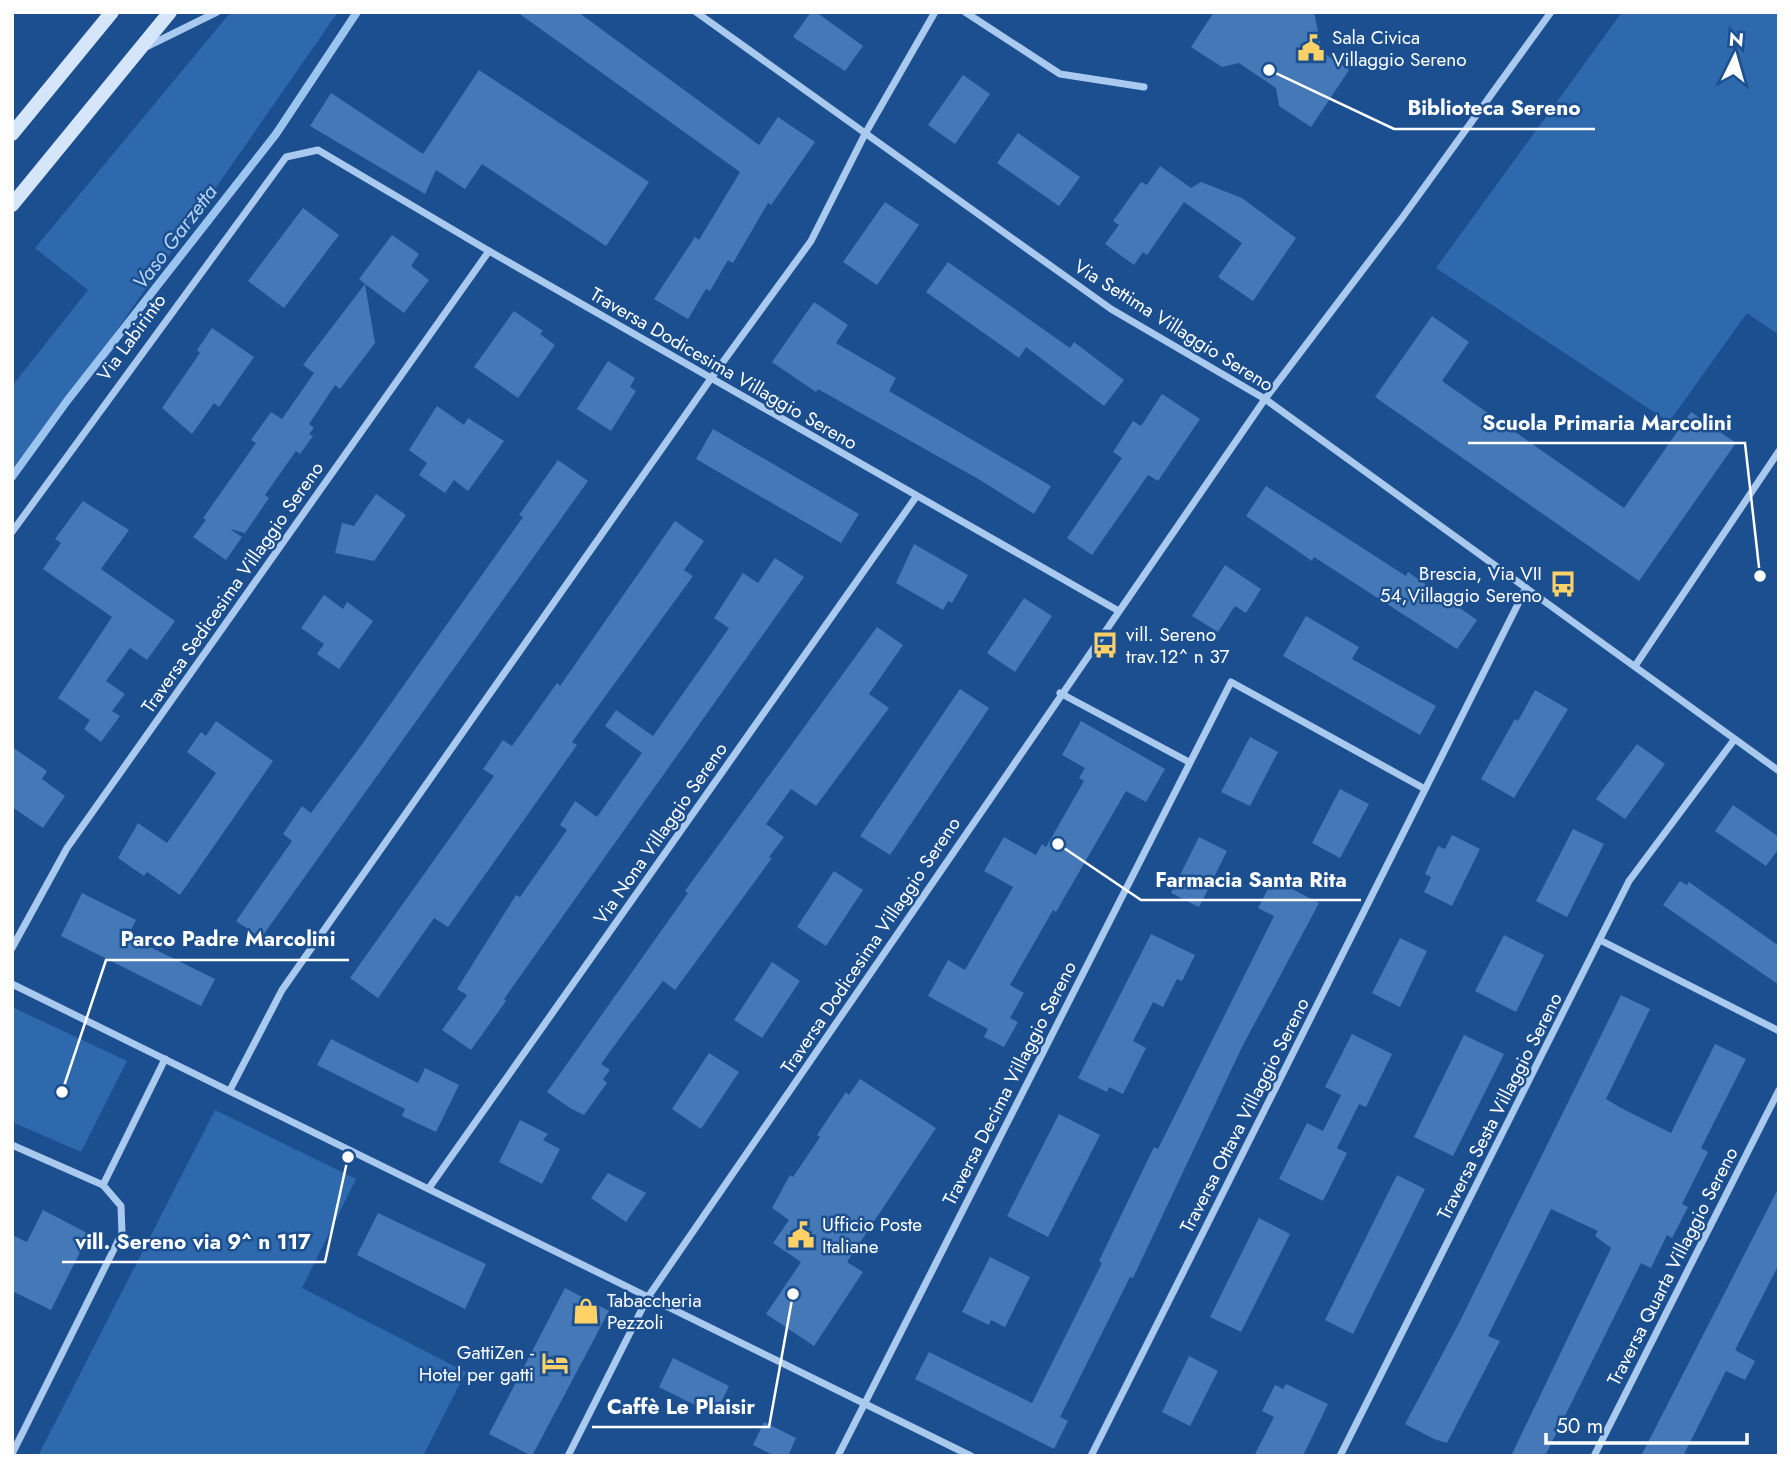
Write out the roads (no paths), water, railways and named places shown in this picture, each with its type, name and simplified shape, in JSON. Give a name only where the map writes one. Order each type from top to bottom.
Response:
[{"type":"street","points":[[12,134],[112,12]]},
{"type":"street","points":[[12,205],[170,12]]},
{"type":"street","points":[[139,50],[218,12]]},
{"type":"street","name":"Via Settima Villaggio Sereno","points":[[696,12],[1111,309],[1265,399],[1779,771]]},
{"type":"street","points":[[230,1090],[282,990],[712,377],[811,241],[865,134],[935,12]]},
{"type":"street","points":[[965,12],[1060,75],[1144,87]]},
{"type":"street","name":"Traversa Dodicesima Villaggio Sereno","points":[[568,1456],[649,1297],[1060,693],[1265,399],[1402,218],[1551,12]]},
{"type":"street","name":"Traversa Dodicesima Villaggio Sereno","points":[[318,150],[916,497],[1117,610]]},
{"type":"street","name":"Via Labirinto","points":[[12,532],[286,157],[318,150]]},
{"type":"street","name":"Traversa Sedicesima Villaggio Sereno","points":[[12,948],[67,848],[489,251]]},
{"type":"street","points":[[1635,666],[1779,451]]},
{"type":"street","name":"Via Nona Villaggio Sereno","points":[[429,1188],[916,497]]},
{"type":"street","name":"Traversa Ottava Villaggio Sereno","points":[[1091,1456],[1525,587]]},
{"type":"street","name":"Traversa Decima Villaggio Sereno","points":[[838,1456],[1231,682],[1425,789]]},
{"type":"street","points":[[1060,693],[1189,762]]},
{"type":"street","name":"Traversa Sesta Villaggio Sereno","points":[[1340,1456],[1629,881],[1734,740]]},
{"type":"street","points":[[1600,940],[1779,1031]]},
{"type":"street","points":[[12,984],[971,1456]]},
{"type":"street","points":[[103,1185],[165,1059]]},
{"type":"street","name":"Traversa Quarta Villaggio Sereno","points":[[1594,1456],[1779,1090]]},
{"type":"street","points":[[12,1145],[103,1185],[121,1206],[122,1233],[12,1454]]},
{"type":"waterway","name":"Vaso Garzetta","points":[[12,477],[67,401],[276,134],[357,12]]},
{"type":"place","name":"Sala Civica Villaggio Sereno","points":[[1311,48]]},
{"type":"place","name":"Biblioteca Sereno","points":[[1269,70]]},
{"type":"place","name":"Scuola Primaria Marcolini","points":[[1760,576]]},
{"type":"place","name":"Brescia, Via VII 54,Villaggio Sereno","points":[[1563,584]]},
{"type":"place","name":"vill. Sereno trav.12^ n 37","points":[[1105,645]]},
{"type":"place","name":"Farmacia Santa Rita","points":[[1058,844]]},
{"type":"place","name":"Parco Padre Marcolini","points":[[62,1092]]},
{"type":"place","name":"vill. Sereno via 9^ n 117","points":[[348,1157]]},
{"type":"place","name":"Ufficio Poste Italiane","points":[[801,1235]]},
{"type":"place","name":"Caffè Le Plaisir","points":[[793,1294]]},
{"type":"place","name":"Tabaccheria Pezzoli","points":[[586,1311]]},
{"type":"place","name":"GattiZen - Hotel per gatti","points":[[555,1363]]}]
